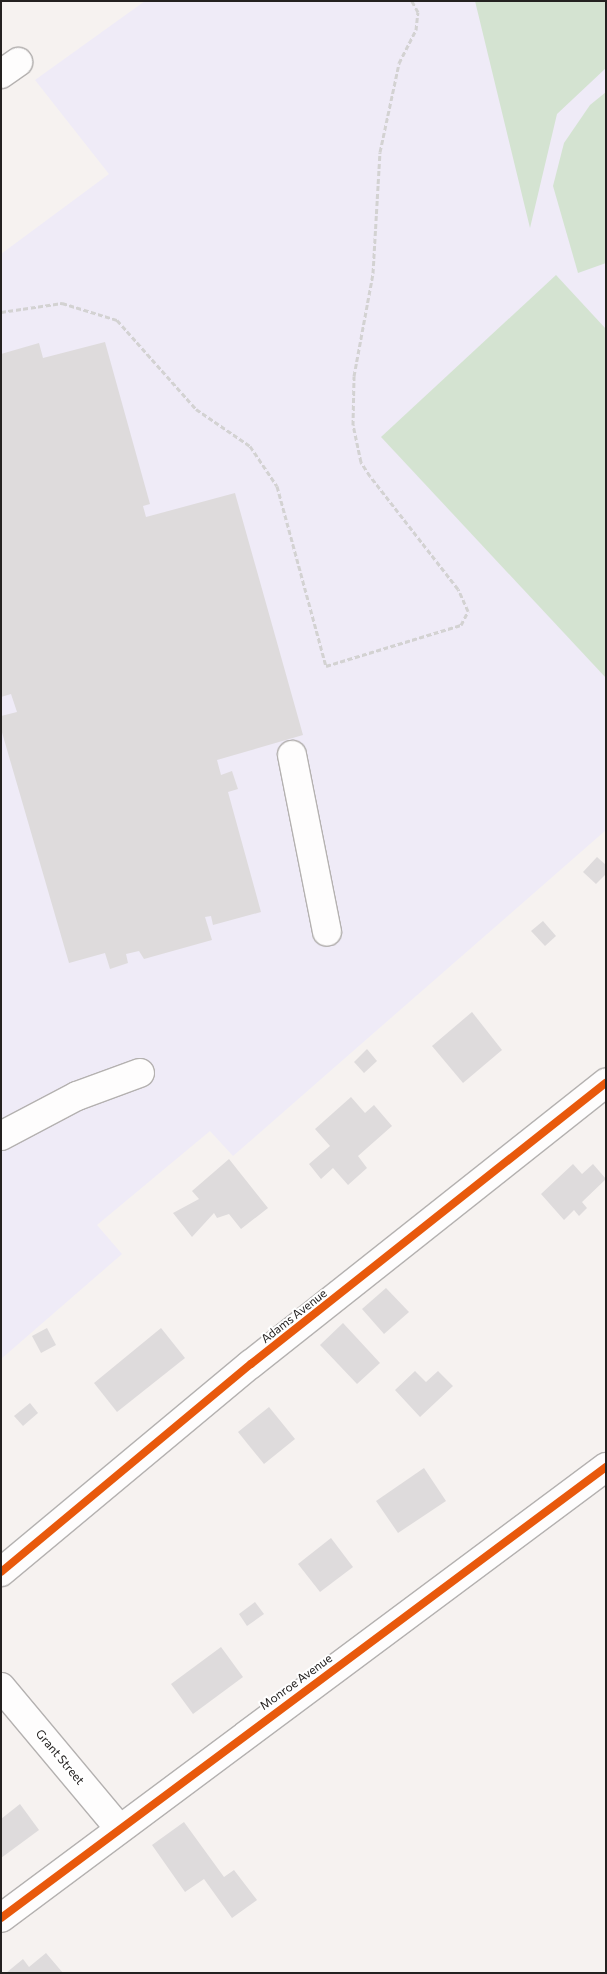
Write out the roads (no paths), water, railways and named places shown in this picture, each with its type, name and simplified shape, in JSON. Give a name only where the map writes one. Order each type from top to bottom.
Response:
[{"type":"street","points":[[292,755],[327,932]]},
{"type":"street","points":[[1,1136],[77,1096],[140,1073]]},
{"type":"street","name":"Adams Avenue","points":[[1,1572],[251,1364],[606,1083]]},
{"type":"street","name":"Monroe Avenue","points":[[1,1918],[118,1827],[606,1467]]},
{"type":"street","name":"Grant Street","points":[[1,1687],[118,1827]]}]
